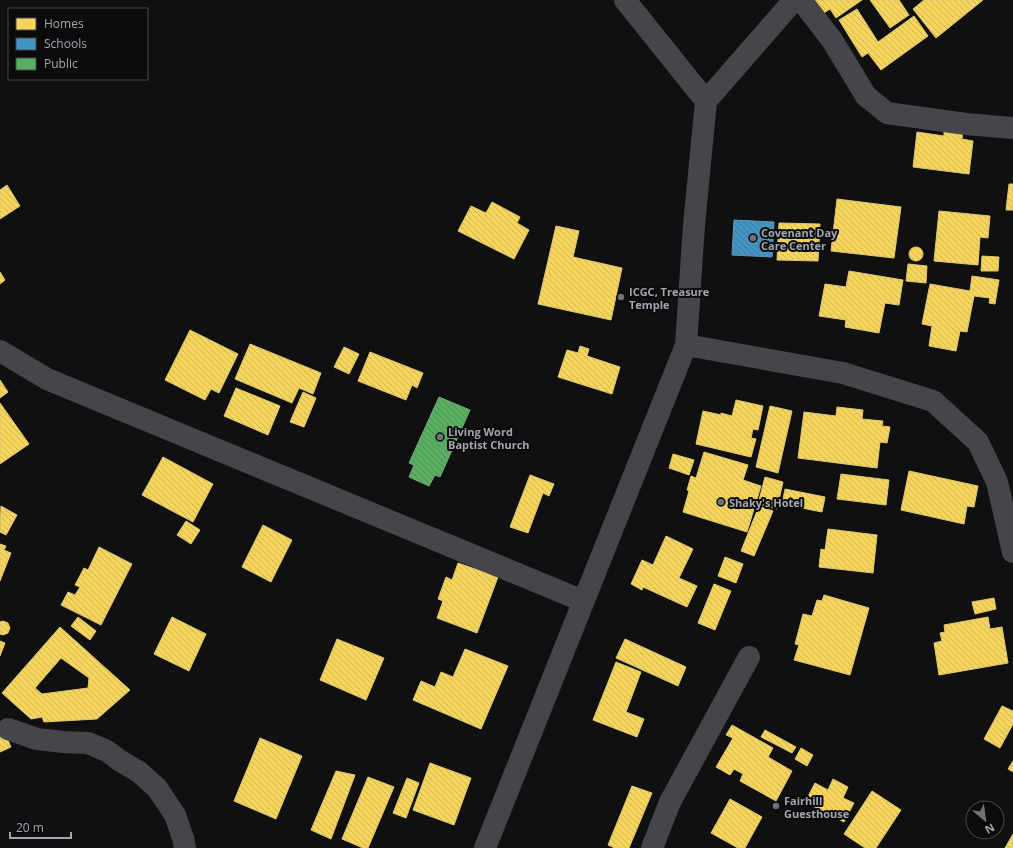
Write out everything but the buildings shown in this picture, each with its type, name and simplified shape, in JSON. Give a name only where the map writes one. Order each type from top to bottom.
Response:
[{"type":"street","points":[[626,0],[706,101]]},
{"type":"street","points":[[485,848],[686,346],[694,225],[706,101],[794,0]]},
{"type":"street","points":[[801,0],[832,40],[866,96],[887,113],[966,124],[1013,128]]},
{"type":"street","points":[[686,346],[843,373],[933,401],[978,442],[1005,478],[1013,552]]},
{"type":"street","points":[[0,351],[47,379],[583,601]]},
{"type":"street","points":[[652,848],[670,802],[749,657]]},
{"type":"street","points":[[8,729],[37,739],[88,743],[107,751],[139,772],[157,788],[175,816],[185,848]]},
{"type":"place","name":"Covenant Day Care Center","points":[[753,238]]},
{"type":"place","name":"ICGC, Treasure Temple","points":[[621,297]]},
{"type":"place","name":"Living Word Baptist Church","points":[[440,437]]},
{"type":"place","name":"Shaky's Hotel","points":[[721,502]]},
{"type":"place","name":"Fairhill Guesthouse","points":[[776,806]]}]
